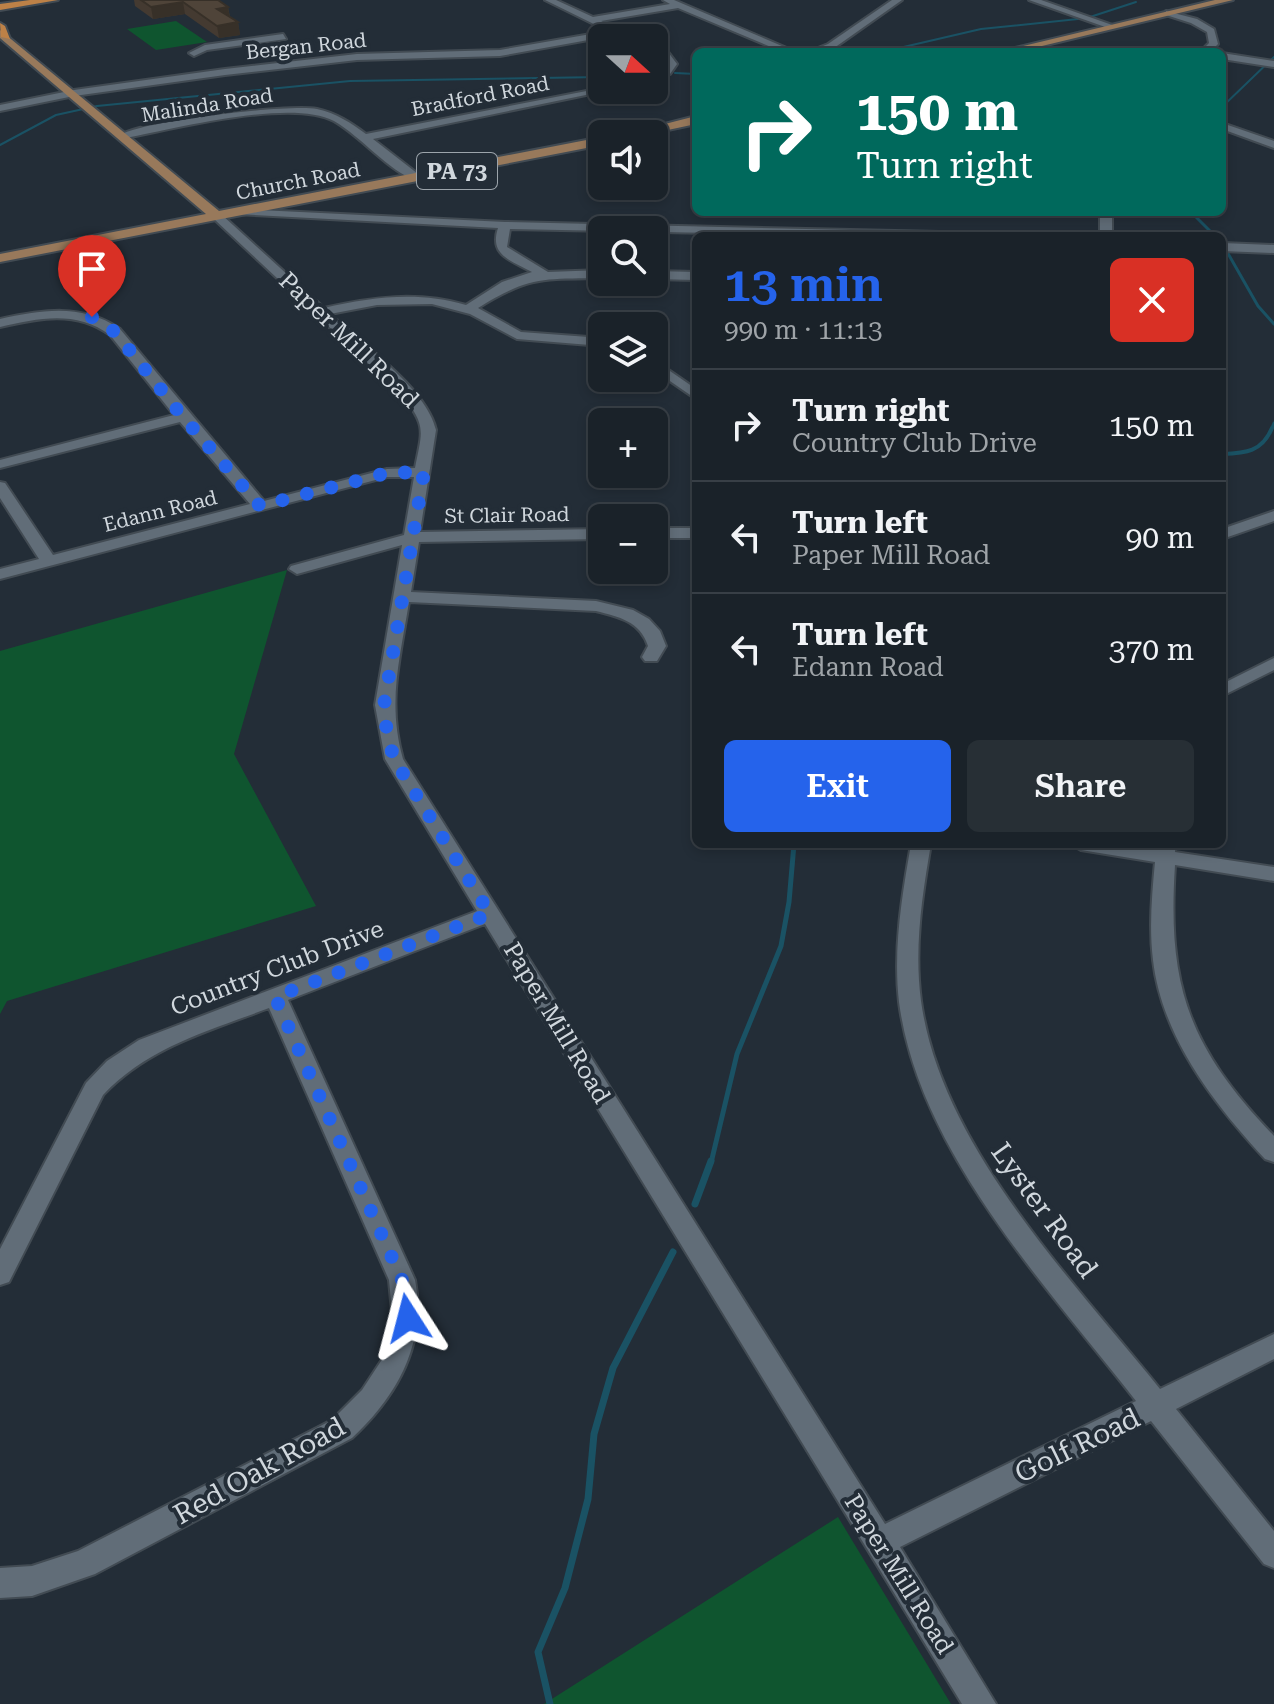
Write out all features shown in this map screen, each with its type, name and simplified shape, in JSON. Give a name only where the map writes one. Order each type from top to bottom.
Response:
[{"type":"highway","points":[[4,5],[53,0]]},
{"type":"main road","points":[[1172,12],[1218,0]]},
{"type":"main road","points":[[1023,48],[1228,0]]},
{"type":"main road","name":"Paper Mill Road","points":[[2,32],[218,217]]},
{"type":"main road","points":[[668,126],[692,121]]},
{"type":"main road","name":"Church Road","points":[[0,258],[588,144]]},
{"type":"street","points":[[549,0],[600,24]]},
{"type":"street","points":[[667,0],[781,48]]},
{"type":"street","points":[[825,48],[898,0]]},
{"type":"street","points":[[1033,0],[1111,26]]},
{"type":"street","points":[[591,20],[679,5]]},
{"type":"street","points":[[1172,12],[1211,31],[1214,44],[1210,48]]},
{"type":"street","points":[[204,59],[194,53],[205,48],[283,37]]},
{"type":"street","name":"Bergan Road","points":[[0,108],[74,93],[225,72],[357,57],[500,53],[588,37]]},
{"type":"street","points":[[1226,57],[1270,63]]},
{"type":"street","points":[[214,65],[225,72]]},
{"type":"street","name":"Bradford Road","points":[[362,138],[588,93]]},
{"type":"street","name":"Malinda Road","points":[[125,135],[276,111],[298,111],[333,117],[418,179]]},
{"type":"street","points":[[1226,127],[1274,145]]},
{"type":"street","points":[[241,212],[505,225],[800,232]]},
{"type":"street","name":"Paper Mill Road","points":[[218,217],[408,393],[426,416],[429,430],[424,472],[384,705],[394,759],[980,1704]]},
{"type":"street","points":[[505,225],[500,241],[502,249],[543,274]]},
{"type":"street","points":[[1227,247],[1274,249]]},
{"type":"street","points":[[468,309],[506,285],[543,274],[588,274]]},
{"type":"street","points":[[668,276],[692,276]]},
{"type":"street","points":[[676,276],[692,285]]},
{"type":"street","points":[[323,312],[368,302],[404,299],[468,309],[520,335],[546,340],[588,342]]},
{"type":"street","points":[[0,323],[70,314],[103,322],[115,332],[260,506]]},
{"type":"street","points":[[668,374],[692,392]]},
{"type":"street","points":[[0,464],[183,417]]},
{"type":"street","name":"Edann Road","points":[[0,574],[387,473],[424,472]]},
{"type":"street","points":[[0,486],[48,560]]},
{"type":"street","points":[[1226,533],[1274,516]]},
{"type":"street","points":[[668,533],[692,533]]},
{"type":"street","name":"St Clair Road","points":[[297,569],[413,537],[588,534]]},
{"type":"street","points":[[404,597],[571,603],[616,610],[635,618],[652,631],[657,646],[651,657]]},
{"type":"street","points":[[1226,689],[1274,663]]},
{"type":"street","name":"Lyster Road","points":[[920,848],[908,918],[907,967],[914,1021],[935,1092],[980,1177],[1274,1554]]},
{"type":"street","points":[[1137,848],[1165,850],[1274,874]]},
{"type":"street","points":[[1165,850],[1164,961],[1176,1007],[1221,1089],[1274,1152]]},
{"type":"street","name":"Country Club Drive","points":[[0,1274],[94,1089],[115,1067],[147,1046],[490,914]]},
{"type":"street","name":"Red Oak Road","points":[[0,1583],[32,1581],[84,1564],[342,1429],[371,1401],[391,1370],[408,1318],[408,1299],[275,997]]},
{"type":"street","name":"Golf Road","points":[[880,1542],[1274,1346]]},
{"type":"green space","points":[[176,21],[207,42],[156,50],[127,29]]},
{"type":"green space","points":[[287,570],[234,754],[316,906],[7,1001],[0,1014],[0,651]]},
{"type":"green space","points":[[838,1517],[951,1704],[544,1704]]},
{"type":"building","points":[[141,0],[218,0],[228,7],[217,9],[238,22],[217,26],[183,2],[151,7]]},
{"type":"waterway","points":[[1090,17],[1136,2]]},
{"type":"waterway","points":[[899,48],[981,29],[1078,19]]},
{"type":"waterway","points":[[1226,103],[1274,57]]},
{"type":"waterway","points":[[675,73],[692,74]]},
{"type":"waterway","points":[[0,145],[56,115],[97,106],[350,81],[588,77]]},
{"type":"waterway","points":[[1195,216],[1211,232]]},
{"type":"waterway","points":[[1226,250],[1258,306],[1274,324]]},
{"type":"waterway","points":[[1271,430],[1274,423]]},
{"type":"waterway","points":[[1226,454],[1258,447],[1271,430]]},
{"type":"waterway","points":[[711,1163],[737,1054],[781,946],[794,848]]},
{"type":"waterway","points":[[695,1204],[711,1161]]},
{"type":"waterway","points":[[550,1704],[538,1652],[565,1588],[588,1499],[594,1434],[613,1368],[673,1252]]},
{"type":"route","points":[[92,317],[115,332],[260,506],[387,473],[424,472],[384,705],[387,734],[394,759],[490,914],[275,997],[402,1280],[408,1299],[408,1318]]}]
